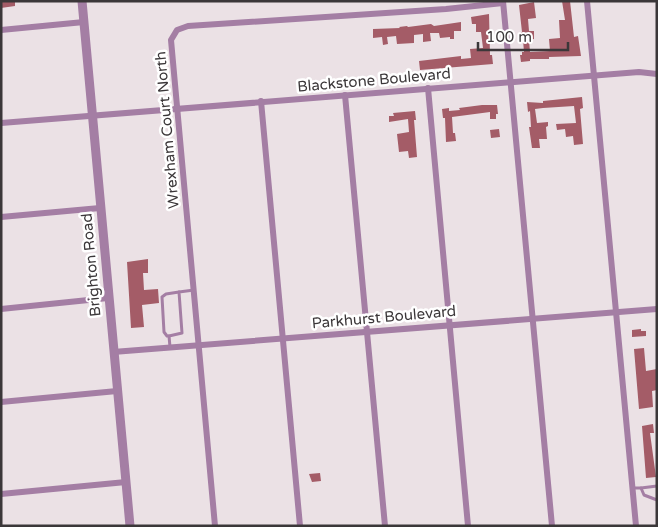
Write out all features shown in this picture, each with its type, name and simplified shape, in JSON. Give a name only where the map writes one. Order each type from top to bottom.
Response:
[{"type":"street","name":"Brighton Road","points":[[82,1],[130,526]]},
{"type":"street","points":[[587,1],[636,526]]},
{"type":"street","points":[[503,2],[552,526]]},
{"type":"street","name":"Wrexham Court North","points":[[215,526],[171,40],[177,30],[188,26],[436,9],[503,2]]},
{"type":"street","points":[[1,30],[84,22]]},
{"type":"street","name":"Blackstone Boulevard","points":[[1,123],[639,72],[657,74]]},
{"type":"street","points":[[428,88],[468,526]]},
{"type":"street","points":[[344,95],[385,526]]},
{"type":"street","points":[[261,101],[300,526]]},
{"type":"street","points":[[1,217],[100,208]]},
{"type":"street","points":[[1,309],[108,298]]},
{"type":"street","name":"Parkhurst Boulevard","points":[[113,352],[657,309]]},
{"type":"street","points":[[1,402],[117,391]]},
{"type":"street","points":[[1,494],[126,482]]},
{"type":"lane","points":[[179,292],[182,334],[167,336],[164,332],[162,296],[166,294],[179,292],[194,290]]},
{"type":"lane","points":[[170,336],[170,347]]},
{"type":"lane","points":[[632,489],[657,486]]},
{"type":"lane","points":[[641,488],[644,495],[657,500]]},
{"type":"building","points":[[15,1],[15,6],[1,8],[1,2]]},
{"type":"building","points":[[562,1],[570,1],[574,37],[578,36],[581,56],[549,57],[549,59],[530,59],[530,61],[521,62],[520,55],[524,52],[520,32],[522,32],[519,5],[534,2],[536,18],[528,19],[529,31],[534,31],[534,39],[529,40],[530,52],[550,51],[549,39],[560,38],[559,20],[565,20]]},
{"type":"building","points":[[489,14],[490,55],[492,55],[493,64],[420,70],[419,61],[461,56],[461,59],[471,58],[470,49],[483,48],[481,32],[476,32],[476,24],[472,24],[471,17]]},
{"type":"building","points":[[461,22],[461,31],[454,31],[454,39],[450,39],[450,37],[440,38],[439,33],[430,33],[431,41],[423,42],[423,34],[414,35],[414,43],[397,44],[396,36],[387,37],[388,44],[383,45],[382,37],[373,38],[373,29],[431,24],[434,26]]},
{"type":"building","points":[[582,97],[583,108],[580,109],[583,144],[574,145],[573,136],[566,137],[565,129],[557,130],[556,124],[576,123],[574,106],[543,108],[535,109],[537,123],[548,122],[546,127],[547,139],[539,139],[540,148],[532,148],[529,127],[531,127],[530,111],[528,112],[527,102],[543,103],[543,101]]},
{"type":"building","points":[[497,105],[498,114],[496,114],[496,119],[490,119],[490,112],[452,117],[453,133],[455,133],[456,141],[446,142],[445,118],[443,118],[442,109],[449,108],[449,111],[460,110],[459,108]]},
{"type":"building","points":[[415,111],[417,157],[409,158],[408,151],[399,152],[397,134],[409,132],[408,119],[389,122],[389,116],[394,116],[393,113]]},
{"type":"building","points":[[499,129],[500,137],[491,138],[490,130]]},
{"type":"building","points":[[148,259],[148,273],[143,273],[144,290],[158,289],[159,303],[142,305],[144,327],[131,328],[127,262]]},
{"type":"building","points":[[641,329],[641,331],[646,331],[646,336],[632,337],[632,330]]},
{"type":"building","points":[[644,348],[646,371],[657,369],[657,390],[652,391],[653,407],[639,409],[634,349]]},
{"type":"building","points":[[653,424],[654,433],[650,433],[656,477],[646,478],[642,426]]},
{"type":"building","points":[[320,473],[321,481],[312,482],[309,474]]}]
